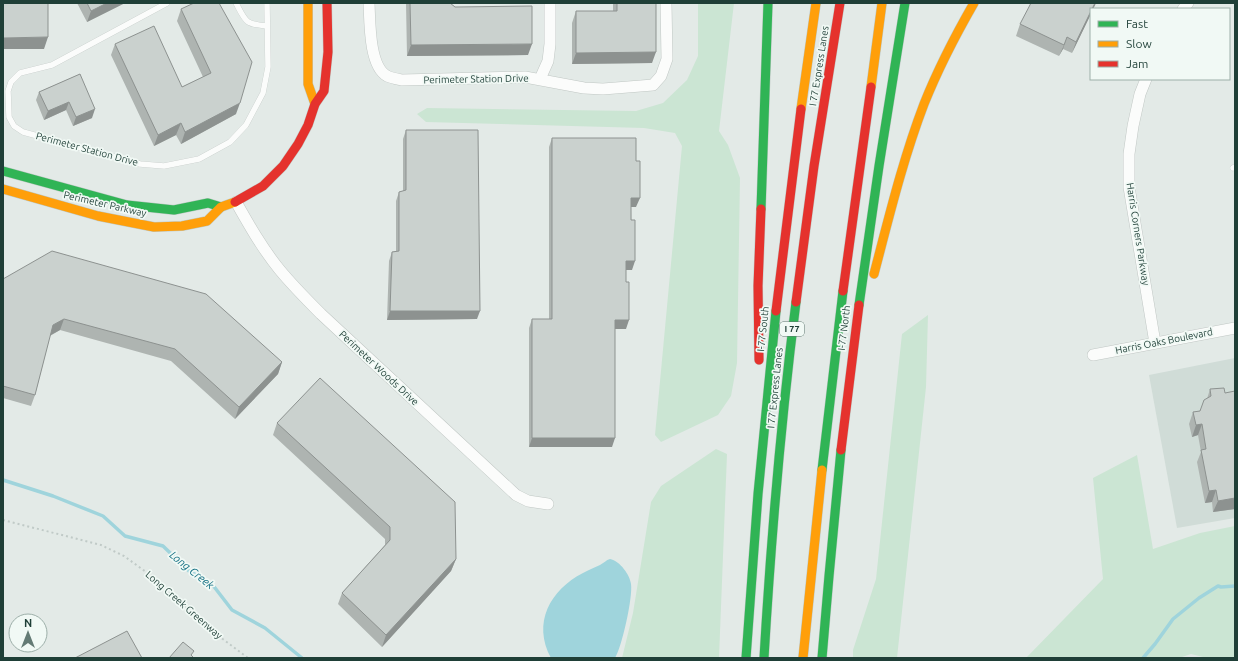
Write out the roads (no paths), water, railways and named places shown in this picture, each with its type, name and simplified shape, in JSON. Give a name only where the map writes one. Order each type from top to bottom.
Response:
[{"type":"main road","points":[[308,3],[308,84],[315,104]]},
{"type":"main road","name":"Perimeter Parkway","points":[[3,189],[98,216],[154,227],[182,226],[208,221],[221,207],[236,202],[263,186],[283,166],[298,144],[308,124],[315,104],[324,91],[328,52],[327,3]]},
{"type":"main road","points":[[760,365],[758,286],[768,3]]},
{"type":"main road","name":"I-77 South","points":[[746,658],[761,460],[776,308],[816,3]]},
{"type":"main road","name":"I 77 Express Lanes","points":[[764,658],[778,461],[795,303],[816,151],[840,3]]},
{"type":"main road","points":[[803,658],[811,565],[834,356],[882,3]]},
{"type":"main road","name":"I-77 North","points":[[822,658],[830,559],[850,366],[878,166],[905,3]]},
{"type":"main road","points":[[850,366],[895,192],[914,131],[948,51],[974,3]]},
{"type":"main road","name":"Perimeter Parkway","points":[[3,172],[127,205],[174,210],[208,203],[221,207]]},
{"type":"main road","points":[[760,381],[761,460]]},
{"type":"street","name":"Perimeter Station Drive","points":[[369,3],[372,46],[377,66],[386,76],[402,80],[525,77],[584,88],[602,89],[653,85],[661,76],[667,59],[666,3]]},
{"type":"street","points":[[540,79],[548,62],[550,44],[550,3]]},
{"type":"street","name":"Harris Corners Parkway","points":[[1146,80],[1140,94],[1132,133],[1129,154],[1129,187],[1155,343]]},
{"type":"street","name":"Perimeter Woods Drive","points":[[236,202],[260,242],[278,268],[321,314],[516,495],[528,501],[548,504]]},
{"type":"street","name":"Harris Oaks Boulevard","points":[[1093,355],[1235,328]]},
{"type":"lane","name":"Perimeter Station Drive","points":[[167,3],[52,65],[20,73],[11,82],[8,91],[9,117],[14,126],[23,132],[140,164],[164,166],[199,159],[230,142],[246,124],[263,93],[268,67],[266,3]]},
{"type":"lane","points":[[236,3],[244,20],[253,25],[267,26]]},
{"type":"water","points":[[610,559],[617,562],[624,569],[631,584],[626,622],[621,644],[615,658],[551,658],[543,632],[544,620],[553,598],[571,580]]},
{"type":"waterway","name":"Long Creek","points":[[3,480],[53,496],[103,516],[125,536],[163,546],[189,571],[212,584],[232,610],[265,628],[302,658]]},
{"type":"waterway","points":[[1143,658],[1173,619],[1199,598],[1218,586],[1235,586]]}]
